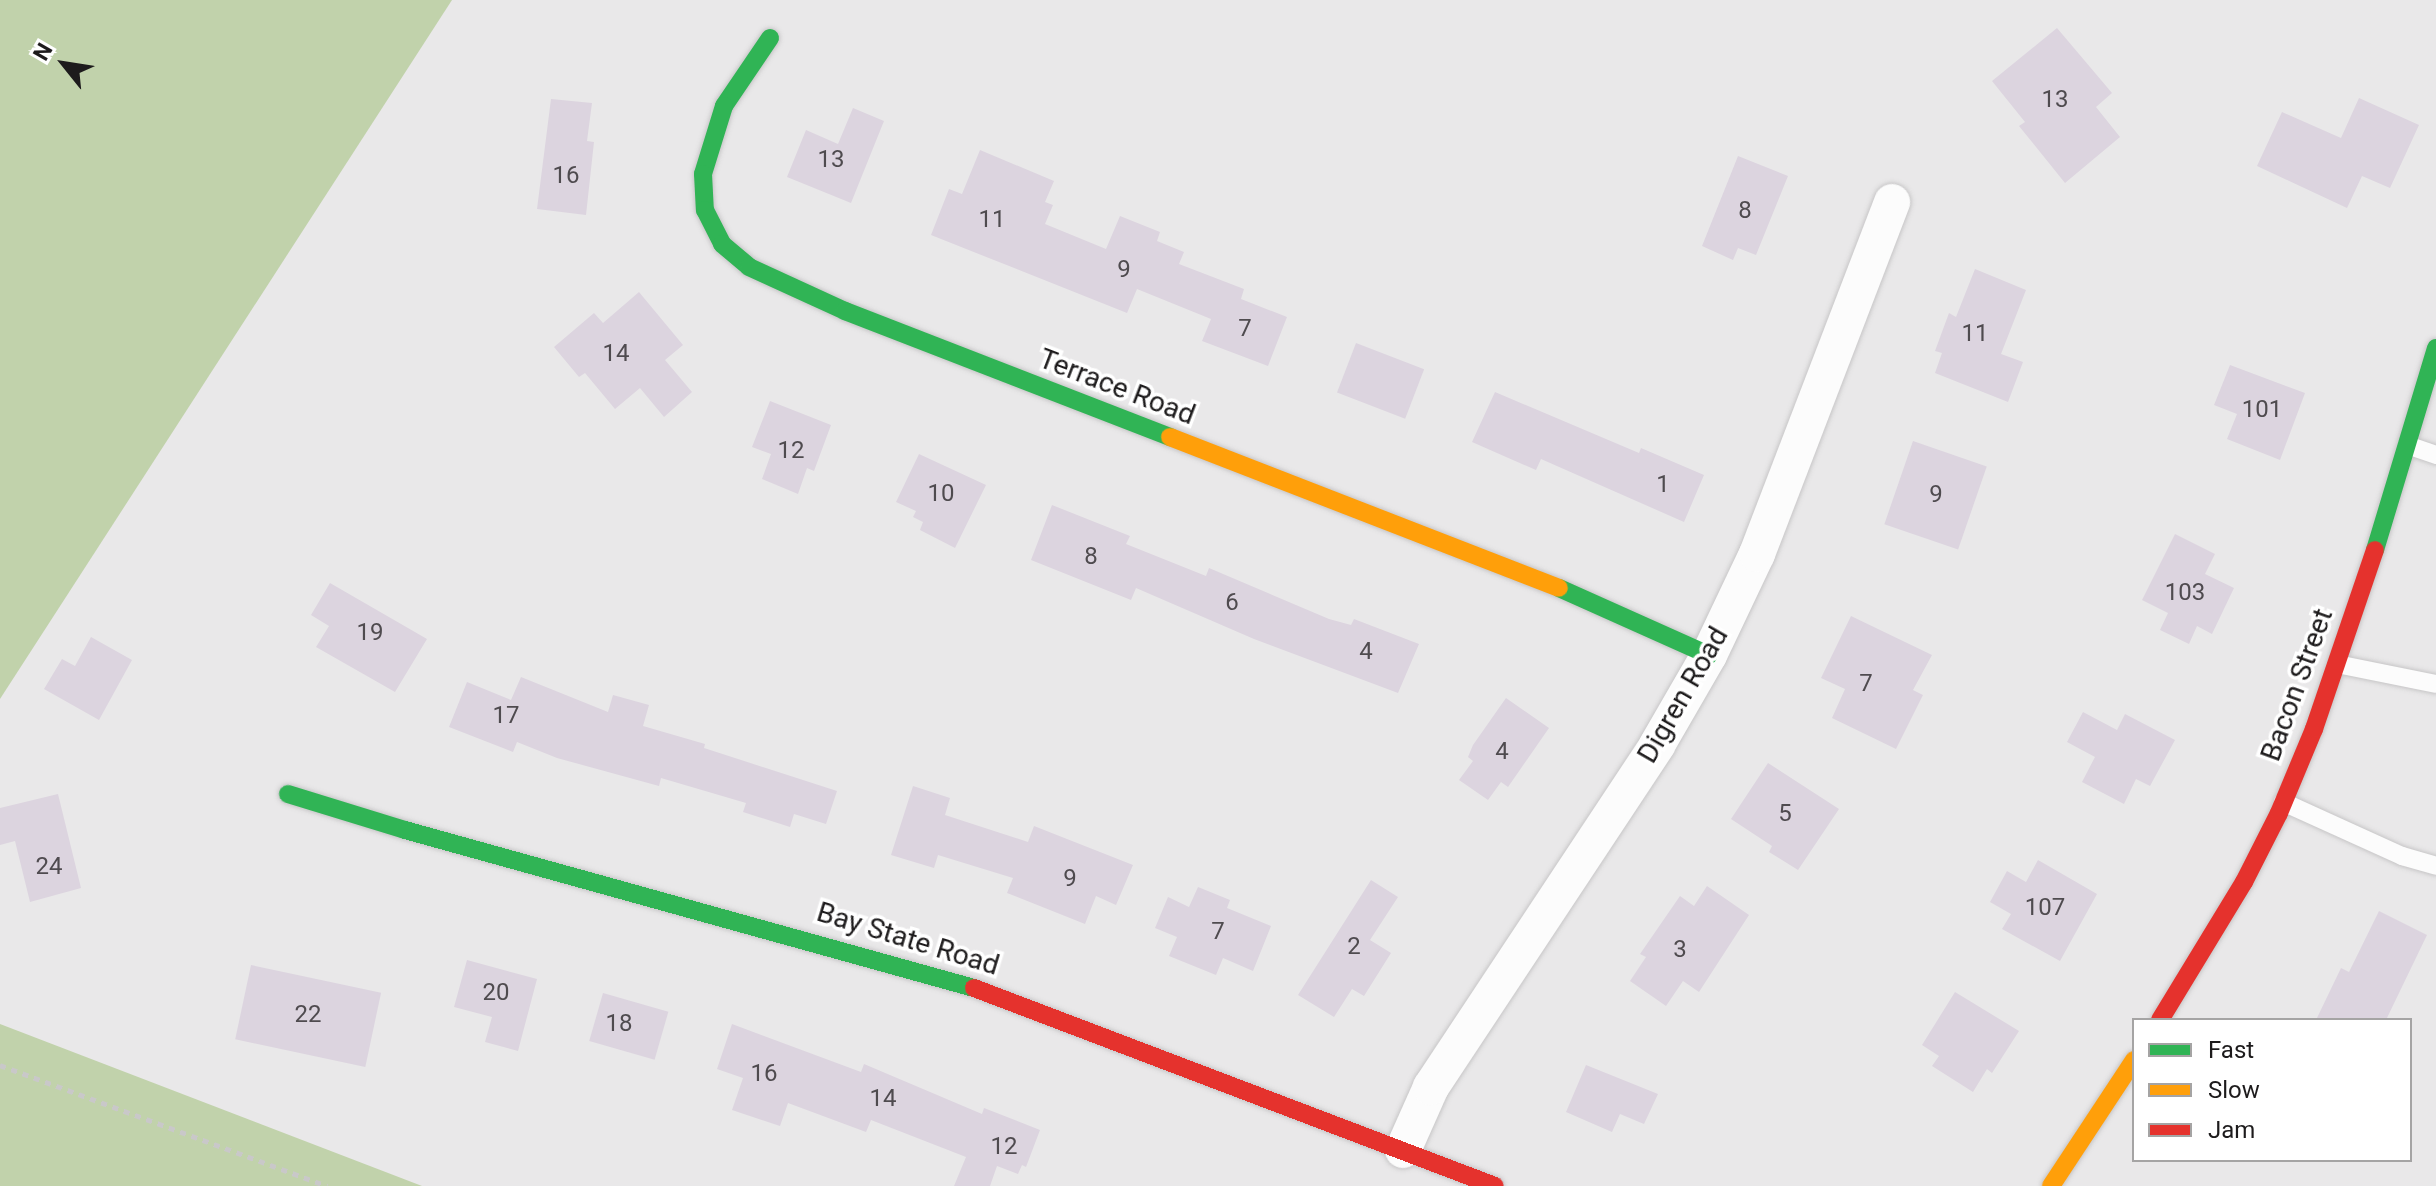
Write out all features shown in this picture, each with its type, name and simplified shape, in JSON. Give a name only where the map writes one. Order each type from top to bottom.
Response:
[{"type":"street","name":"Terrace Road","points":[[770,38],[724,106],[703,174],[705,210],[722,244],[749,267],[845,311],[1577,595],[1709,655]]},
{"type":"street","name":"Digren Road","points":[[1403,1150],[1431,1087],[1657,745],[1709,655],[1757,554],[1892,202]]},
{"type":"street","name":"Bacon Street","points":[[2161,1018],[2244,882],[2283,802],[2337,664],[2436,348]]},
{"type":"street","name":"Bay State Road","points":[[288,794],[405,830],[929,973],[1016,1002],[1495,1186]]},
{"type":"street","points":[[2051,1186],[2132,1063]]},
{"type":"lane","points":[[2407,445],[2436,455]]},
{"type":"lane","points":[[2337,664],[2436,684]]},
{"type":"lane","points":[[2283,802],[2402,856],[2436,866]]},
{"type":"path","points":[[0,1065],[327,1186]]},
{"type":"green space","points":[[0,0],[452,0],[0,699]]},
{"type":"green space","points":[[0,1024],[422,1186],[0,1186]]},
{"type":"building","points":[[2057,28],[2112,93],[2096,107],[2120,137],[2065,183],[2019,126],[2025,122],[1992,81]]},
{"type":"building","points":[[2359,98],[2419,125],[2390,188],[2362,176],[2347,208],[2257,166],[2282,112],[2341,138]]},
{"type":"building","points":[[551,99],[592,103],[587,141],[594,142],[586,215],[537,209]]},
{"type":"building","points":[[853,108],[884,121],[851,203],[787,177],[806,130],[838,144]]},
{"type":"building","points":[[980,150],[1054,181],[1045,202],[1053,205],[1045,224],[1106,249],[1120,216],[1160,232],[1157,241],[1184,252],[1179,264],[1244,289],[1241,299],[1287,317],[1268,366],[1202,341],[1211,319],[1137,289],[1127,313],[931,235],[949,189],[962,194]]},
{"type":"building","points":[[1738,156],[1788,176],[1756,255],[1738,248],[1733,260],[1702,246]]},
{"type":"building","points":[[1975,269],[2026,290],[2001,354],[2023,362],[2008,402],[1935,373],[1942,353],[1935,351],[1949,313],[1956,317]]},
{"type":"building","points":[[639,292],[683,345],[665,360],[692,392],[664,417],[640,388],[615,409],[585,373],[579,377],[554,347],[594,313],[603,323]]},
{"type":"building","points":[[1356,343],[1424,369],[1405,419],[1337,392]]},
{"type":"building","points":[[2230,365],[2305,393],[2280,460],[2227,439],[2237,414],[2214,405]]},
{"type":"building","points":[[1495,392],[1639,453],[1641,448],[1704,475],[1684,522],[1541,459],[1536,470],[1472,442]]},
{"type":"building","points":[[770,401],[831,425],[814,471],[807,468],[798,494],[762,479],[771,454],[752,447]]},
{"type":"building","points":[[1913,441],[1987,466],[1958,550],[1884,524]]},
{"type":"building","points":[[919,454],[986,485],[955,548],[920,530],[923,522],[913,517],[916,511],[896,502]]},
{"type":"building","points":[[1052,505],[1130,536],[1126,544],[1206,576],[1209,568],[1329,619],[1351,625],[1354,619],[1419,644],[1398,693],[1254,639],[1136,588],[1131,600],[1031,560]]},
{"type":"building","points":[[2175,534],[2215,554],[2205,574],[2234,588],[2212,634],[2197,626],[2189,644],[2160,630],[2168,613],[2142,600]]},
{"type":"building","points":[[330,583],[427,639],[395,692],[316,647],[329,626],[311,615]]},
{"type":"building","points":[[1851,616],[1932,655],[1913,690],[1923,695],[1896,749],[1832,718],[1845,689],[1821,678]]},
{"type":"building","points":[[91,637],[132,660],[99,720],[44,689],[62,659],[75,666]]},
{"type":"building","points":[[521,677],[608,712],[613,695],[649,705],[643,726],[705,744],[704,748],[837,791],[826,824],[794,814],[790,827],[743,812],[746,803],[661,778],[659,786],[557,758],[517,742],[513,752],[449,727],[467,682],[511,700]]},
{"type":"building","points":[[1506,698],[1549,728],[1508,787],[1501,782],[1488,800],[1459,780],[1473,761],[1468,757],[1473,745]]},
{"type":"building","points":[[2083,712],[2117,730],[2125,714],[2175,740],[2150,786],[2136,779],[2124,804],[2082,782],[2095,757],[2067,742]]},
{"type":"building","points":[[1768,763],[1839,809],[1798,870],[1769,852],[1772,846],[1731,819]]},
{"type":"building","points":[[913,786],[950,798],[945,815],[1028,842],[1034,826],[1133,865],[1116,905],[1096,896],[1085,924],[1007,893],[1013,878],[938,855],[934,868],[891,855]]},
{"type":"building","points":[[58,794],[81,888],[30,902],[15,841],[0,845],[0,808]]},
{"type":"building","points":[[2038,860],[2097,894],[2060,961],[2002,929],[2011,914],[1990,902],[2007,871],[2026,882]]},
{"type":"building","points":[[1371,880],[1398,897],[1370,940],[1391,953],[1364,996],[1352,989],[1334,1017],[1298,995]]},
{"type":"building","points":[[1707,886],[1749,915],[1699,992],[1683,981],[1666,1006],[1630,981],[1646,957],[1640,954],[1680,896],[1694,906]]},
{"type":"building","points":[[1198,887],[1230,900],[1227,908],[1271,926],[1253,971],[1223,958],[1216,975],[1169,956],[1177,937],[1155,928],[1168,897],[1189,907]]},
{"type":"building","points":[[2379,911],[2427,935],[2387,1018],[2317,1018],[2341,968],[2349,972]]},
{"type":"building","points":[[467,960],[537,979],[518,1051],[485,1042],[492,1017],[454,1007]]},
{"type":"building","points":[[251,965],[381,993],[365,1067],[235,1039]]},
{"type":"building","points":[[1955,992],[2019,1031],[1992,1073],[1987,1069],[1973,1092],[1932,1066],[1939,1056],[1922,1045]]},
{"type":"building","points":[[603,993],[668,1012],[655,1060],[589,1041]]},
{"type":"building","points":[[732,1024],[861,1072],[864,1064],[982,1114],[984,1108],[1040,1130],[1026,1167],[1022,1165],[1018,1174],[997,1166],[990,1186],[954,1186],[966,1157],[871,1120],[866,1132],[788,1103],[780,1126],[732,1110],[743,1078],[717,1069]]},
{"type":"building","points":[[1586,1065],[1658,1094],[1644,1124],[1620,1114],[1612,1132],[1566,1112]]},
{"type":"traffic: fast","points":[[770,38],[724,106],[703,174],[705,210],[722,244],[749,267],[845,311],[1170,437]]},
{"type":"traffic: fast","points":[[2375,550],[2436,348]]},
{"type":"traffic: fast","points":[[1559,588],[1709,655]]},
{"type":"traffic: fast","points":[[288,794],[405,830],[974,988]]},
{"type":"traffic: slow","points":[[1170,437],[1559,588]]},
{"type":"traffic: slow","points":[[2051,1186],[2132,1063]]},
{"type":"traffic: jam","points":[[2161,1018],[2244,882],[2279,813],[2314,729],[2375,550]]},
{"type":"traffic: jam","points":[[974,988],[1495,1186]]}]
